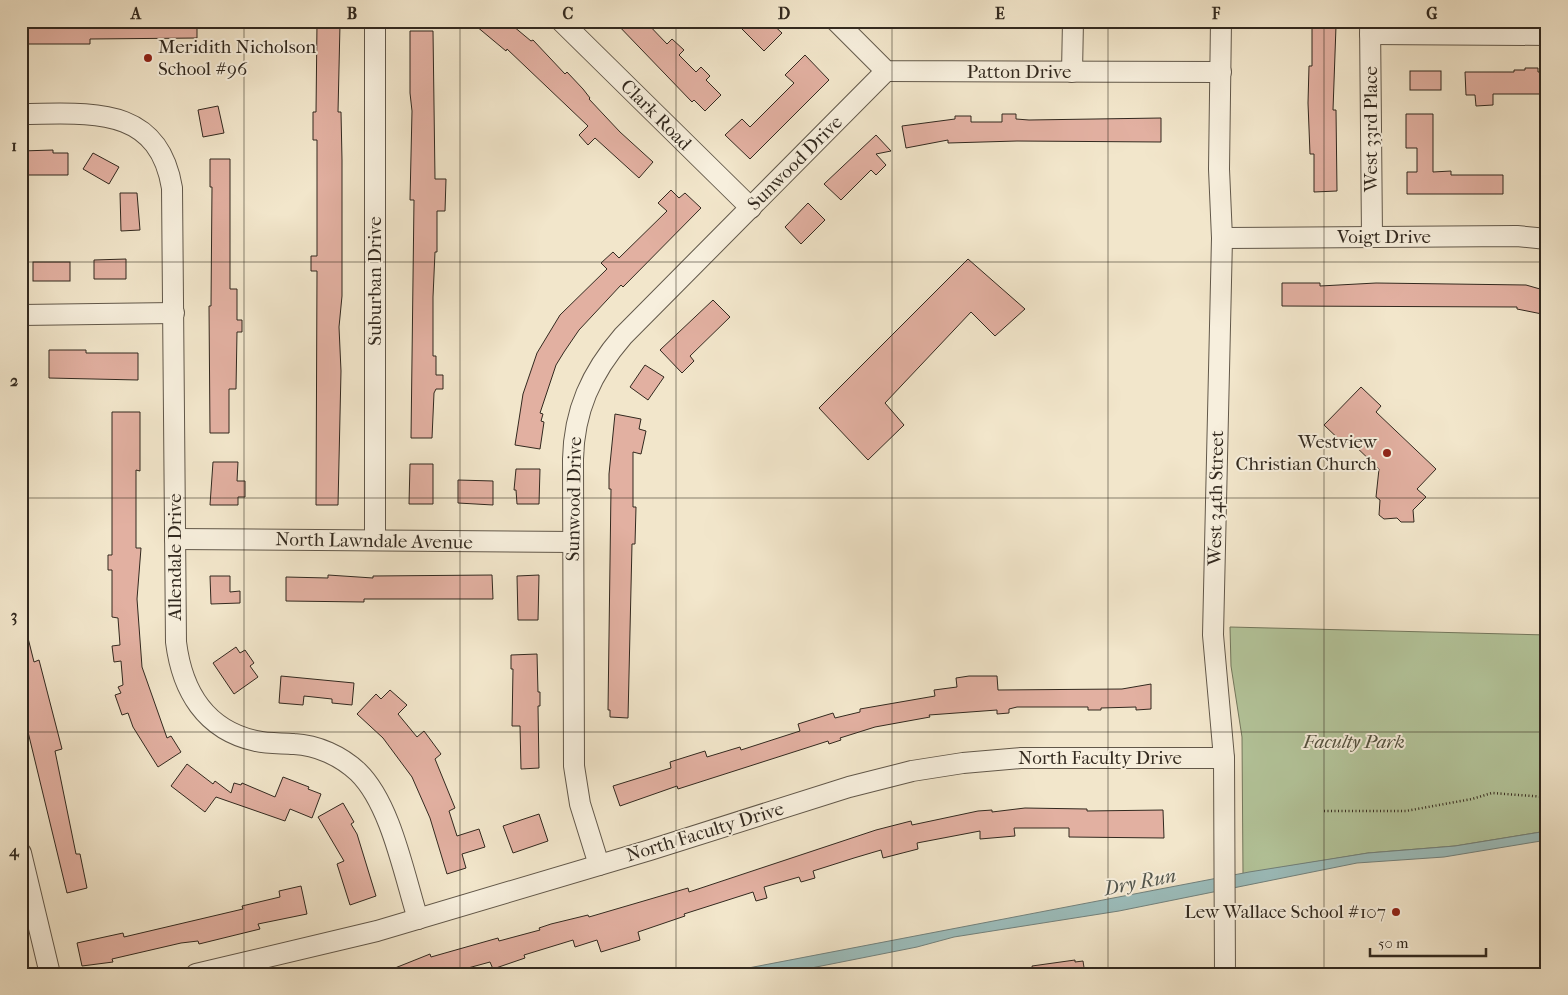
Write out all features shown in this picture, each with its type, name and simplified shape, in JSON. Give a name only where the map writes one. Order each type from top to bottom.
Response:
[{"type":"street","name":"Suburban Drive","points":[[375,21],[375,540]]},
{"type":"street","name":"Clark Road","points":[[561,21],[751,208]]},
{"type":"street","points":[[836,21],[886,71]]},
{"type":"street","points":[[1072,72],[1073,21]]},
{"type":"street","name":"West 34th Street","points":[[1221,21],[1219,169],[1222,238],[1213,635],[1224,758],[1225,974]]},
{"type":"street","points":[[1370,28],[1547,35]]},
{"type":"street","name":"West 33rd Place","points":[[1370,28],[1372,237]]},
{"type":"street","name":"Sunwood Drive","points":[[599,865],[580,804],[574,766],[574,438],[582,403],[596,370],[623,336],[886,71]]},
{"type":"street","name":"Patton Drive","points":[[886,71],[1221,72]]},
{"type":"street","name":"Allendale Drive","points":[[21,114],[89,114],[110,116],[131,124],[148,137],[165,161],[172,188],[176,642],[179,664],[188,690],[211,718],[229,731],[256,741],[300,744],[321,749],[346,762],[362,776],[382,806],[418,919]]},
{"type":"street","name":"Voigt Drive","points":[[1222,238],[1521,236],[1547,239]]},
{"type":"street","points":[[21,315],[174,313]]},
{"type":"street","name":"North Lawndale Avenue","points":[[175,539],[573,542]]},
{"type":"street","name":"North Faculty Drive","points":[[196,974],[348,938],[418,919],[849,787],[927,768],[1021,758],[1224,758]]},
{"type":"street","points":[[21,853],[50,974]]},
{"type":"path","points":[[1324,811],[1406,811],[1472,799],[1492,793],[1547,797]]},
{"type":"green space","name":"Faculty Park","points":[[1230,627],[1547,635],[1547,831],[1455,846],[1368,853],[1243,874],[1242,737],[1231,666]]},
{"type":"water","name":"Dry Run","points":[[1547,831],[1547,840],[1444,857],[1357,863],[1119,911],[954,937],[917,947],[781,974],[717,974],[1249,872],[1368,853],[1455,846]]},
{"type":"building","points":[[21,21],[197,21],[197,38],[90,39],[90,44],[21,44]]},
{"type":"building","points":[[470,21],[507,21],[531,41],[533,40],[565,74],[567,72],[620,132],[653,162],[639,178],[595,138],[588,145],[579,135],[588,126],[507,49],[506,51]]},
{"type":"building","points":[[614,21],[645,21],[667,44],[672,39],[684,50],[679,55],[696,72],[701,67],[710,76],[706,80],[721,95],[705,111],[694,100],[692,102]]},
{"type":"building","points":[[748,21],[769,21],[782,33],[764,51],[741,28]]},
{"type":"building","points":[[317,23],[340,24],[338,112],[341,112],[342,296],[339,327],[341,371],[338,505],[316,505],[317,271],[311,271],[311,256],[317,256],[317,140],[313,140],[313,112],[316,112]]},
{"type":"building","points":[[1312,26],[1336,26],[1333,110],[1336,110],[1337,191],[1314,192],[1314,154],[1310,154],[1308,103],[1309,66],[1312,66]]},
{"type":"building","points":[[410,31],[433,31],[435,179],[446,179],[445,211],[437,211],[437,252],[435,252],[433,297],[433,356],[436,356],[436,375],[443,375],[443,389],[436,389],[434,393],[432,438],[411,438],[414,200],[410,200],[412,111],[410,93]]},
{"type":"building","points":[[805,55],[829,80],[750,159],[725,135],[742,119],[750,127],[794,83],[785,75]]},
{"type":"building","points":[[1525,68],[1538,68],[1538,72],[1547,72],[1547,94],[1493,94],[1493,105],[1476,106],[1475,95],[1466,95],[1465,72],[1514,72],[1514,70],[1525,70]]},
{"type":"building","points":[[1410,71],[1441,71],[1441,90],[1410,90]]},
{"type":"building","points":[[218,106],[224,133],[203,137],[198,110]]},
{"type":"building","points":[[1002,114],[1016,114],[1016,119],[1029,120],[1161,118],[1161,142],[1017,141],[948,143],[948,140],[906,148],[902,126],[955,119],[955,116],[971,116],[971,122],[1002,122]]},
{"type":"building","points":[[1406,114],[1433,114],[1433,172],[1451,171],[1451,175],[1503,175],[1503,194],[1407,194],[1407,172],[1417,172],[1417,148],[1406,148]]},
{"type":"building","points":[[876,135],[891,151],[876,154],[886,165],[876,175],[871,170],[841,200],[824,184]]},
{"type":"building","points":[[53,150],[53,153],[68,153],[68,175],[21,175],[21,151]]},
{"type":"building","points":[[93,153],[119,167],[109,184],[83,169]]},
{"type":"building","points":[[210,159],[230,159],[230,289],[237,289],[237,320],[242,320],[242,332],[237,332],[236,389],[229,389],[229,433],[210,433],[209,306],[211,306],[212,187],[210,187]]},
{"type":"building","points":[[671,190],[679,198],[685,193],[701,208],[623,287],[621,285],[579,330],[564,352],[556,365],[540,413],[543,414],[541,421],[544,422],[540,449],[515,445],[523,394],[537,353],[560,315],[607,269],[601,263],[613,252],[619,258],[667,211],[658,203]]},
{"type":"building","points":[[120,193],[137,193],[140,230],[121,231]]},
{"type":"building","points":[[808,203],[825,220],[801,244],[785,227]]},
{"type":"building","points":[[126,259],[126,279],[94,279],[94,260]]},
{"type":"building","points":[[968,259],[1025,309],[995,336],[971,312],[885,403],[904,425],[868,460],[819,408]]},
{"type":"building","points":[[33,262],[70,262],[70,281],[33,281]]},
{"type":"building","points":[[1282,283],[1320,283],[1320,286],[1376,283],[1526,285],[1547,291],[1547,315],[1517,309],[1517,307],[1282,306]]},
{"type":"building","points":[[713,300],[730,317],[690,356],[694,361],[682,373],[660,350]]},
{"type":"building","points":[[49,350],[86,350],[86,353],[138,353],[138,380],[49,378]]},
{"type":"building","points":[[645,365],[664,377],[648,400],[630,387]]},
{"type":"building","name":"Westview Christian Church","points":[[1361,387],[1381,406],[1376,412],[1436,469],[1417,489],[1426,497],[1413,510],[1414,522],[1401,522],[1397,518],[1384,519],[1379,515],[1380,500],[1376,497],[1379,469],[1349,440],[1345,445],[1324,425]]},
{"type":"building","points":[[112,412],[140,412],[140,471],[136,470],[136,548],[141,548],[137,599],[142,667],[167,738],[171,736],[181,752],[158,767],[133,727],[128,713],[122,715],[115,695],[121,693],[118,687],[123,685],[121,661],[114,662],[112,646],[120,645],[118,618],[112,617],[112,570],[108,570],[108,555],[112,555]]},
{"type":"building","points":[[615,414],[641,419],[639,429],[646,431],[641,454],[633,452],[633,507],[636,507],[635,544],[632,544],[628,718],[610,717],[610,710],[608,710],[611,489],[609,489],[609,474]]},
{"type":"building","points":[[213,462],[238,462],[237,481],[245,481],[245,497],[238,497],[238,505],[210,505]]},
{"type":"building","points":[[410,464],[433,464],[433,504],[409,504]]},
{"type":"building","points":[[516,469],[540,469],[539,504],[517,504],[516,490],[514,490]]},
{"type":"building","points":[[458,480],[493,481],[493,505],[458,503]]},
{"type":"building","points":[[328,575],[373,578],[373,576],[492,575],[493,599],[364,599],[364,602],[286,601],[286,577],[328,578]]},
{"type":"building","points":[[539,575],[538,620],[518,620],[517,576]]},
{"type":"building","points":[[210,576],[230,576],[230,592],[240,591],[240,603],[211,604]]},
{"type":"building","points":[[26,630],[34,662],[39,660],[62,749],[55,751],[76,854],[80,854],[87,888],[67,893],[21,703],[21,631]]},
{"type":"building","points":[[236,647],[240,653],[245,650],[254,663],[250,666],[258,677],[234,694],[213,663]]},
{"type":"building","points":[[537,654],[538,692],[540,692],[540,706],[538,706],[539,768],[521,769],[520,726],[512,726],[513,669],[511,669],[511,655]]},
{"type":"building","points":[[281,676],[354,683],[352,705],[332,703],[332,699],[304,696],[303,705],[279,703]]},
{"type":"building","points":[[997,676],[998,690],[1122,689],[1151,684],[1151,709],[1136,710],[1136,707],[1088,710],[1088,707],[1017,707],[1009,709],[1009,713],[997,714],[997,710],[929,715],[930,717],[875,727],[840,738],[841,740],[829,744],[828,741],[678,789],[677,786],[620,806],[613,786],[671,768],[670,762],[705,751],[707,757],[740,747],[741,750],[800,731],[798,724],[833,713],[835,718],[860,712],[860,709],[935,696],[934,690],[957,687],[956,678]]},
{"type":"building","points":[[390,690],[407,705],[398,714],[417,737],[424,731],[441,754],[435,759],[455,808],[449,811],[457,836],[479,829],[485,847],[462,854],[466,868],[447,874],[430,818],[412,777],[383,738],[357,714],[376,694],[381,699]]},
{"type":"building","points":[[187,764],[213,784],[215,781],[231,793],[234,783],[241,785],[242,783],[275,797],[283,777],[321,794],[312,818],[290,809],[285,821],[216,797],[205,812],[171,786]]},
{"type":"building","points":[[343,803],[354,822],[351,824],[357,834],[376,896],[350,905],[337,864],[344,861],[318,817]]},
{"type":"building","points":[[1025,808],[1087,809],[1087,811],[1163,810],[1164,838],[1069,837],[1069,828],[1014,828],[1015,836],[980,839],[980,831],[917,843],[918,849],[883,858],[881,850],[813,871],[815,878],[801,882],[799,877],[764,887],[767,898],[756,901],[753,892],[684,914],[685,916],[638,932],[640,940],[601,952],[597,940],[575,947],[573,940],[524,955],[525,958],[493,969],[490,962],[446,974],[380,974],[430,954],[431,957],[498,938],[499,941],[540,930],[539,928],[551,924],[588,915],[589,917],[688,888],[689,892],[876,830],[911,821],[912,825],[978,811],[992,810],[992,812]]},
{"type":"building","points":[[539,814],[548,841],[513,853],[503,826]]},
{"type":"building","points":[[301,886],[307,914],[258,924],[260,929],[199,944],[198,941],[181,943],[112,959],[113,962],[82,966],[77,943],[123,933],[124,937],[243,909],[242,906],[280,897],[279,891]]},
{"type":"building","points":[[1075,960],[1075,962],[1083,961],[1085,974],[1033,974],[1032,966]]},
{"type":"place","name":"Meridith Nicholson School #96","points":[[148,58]]},
{"type":"place","name":"Westview Christian Church","points":[[1387,453]]},
{"type":"place","name":"Lew Wallace School #107","points":[[1396,912]]}]
